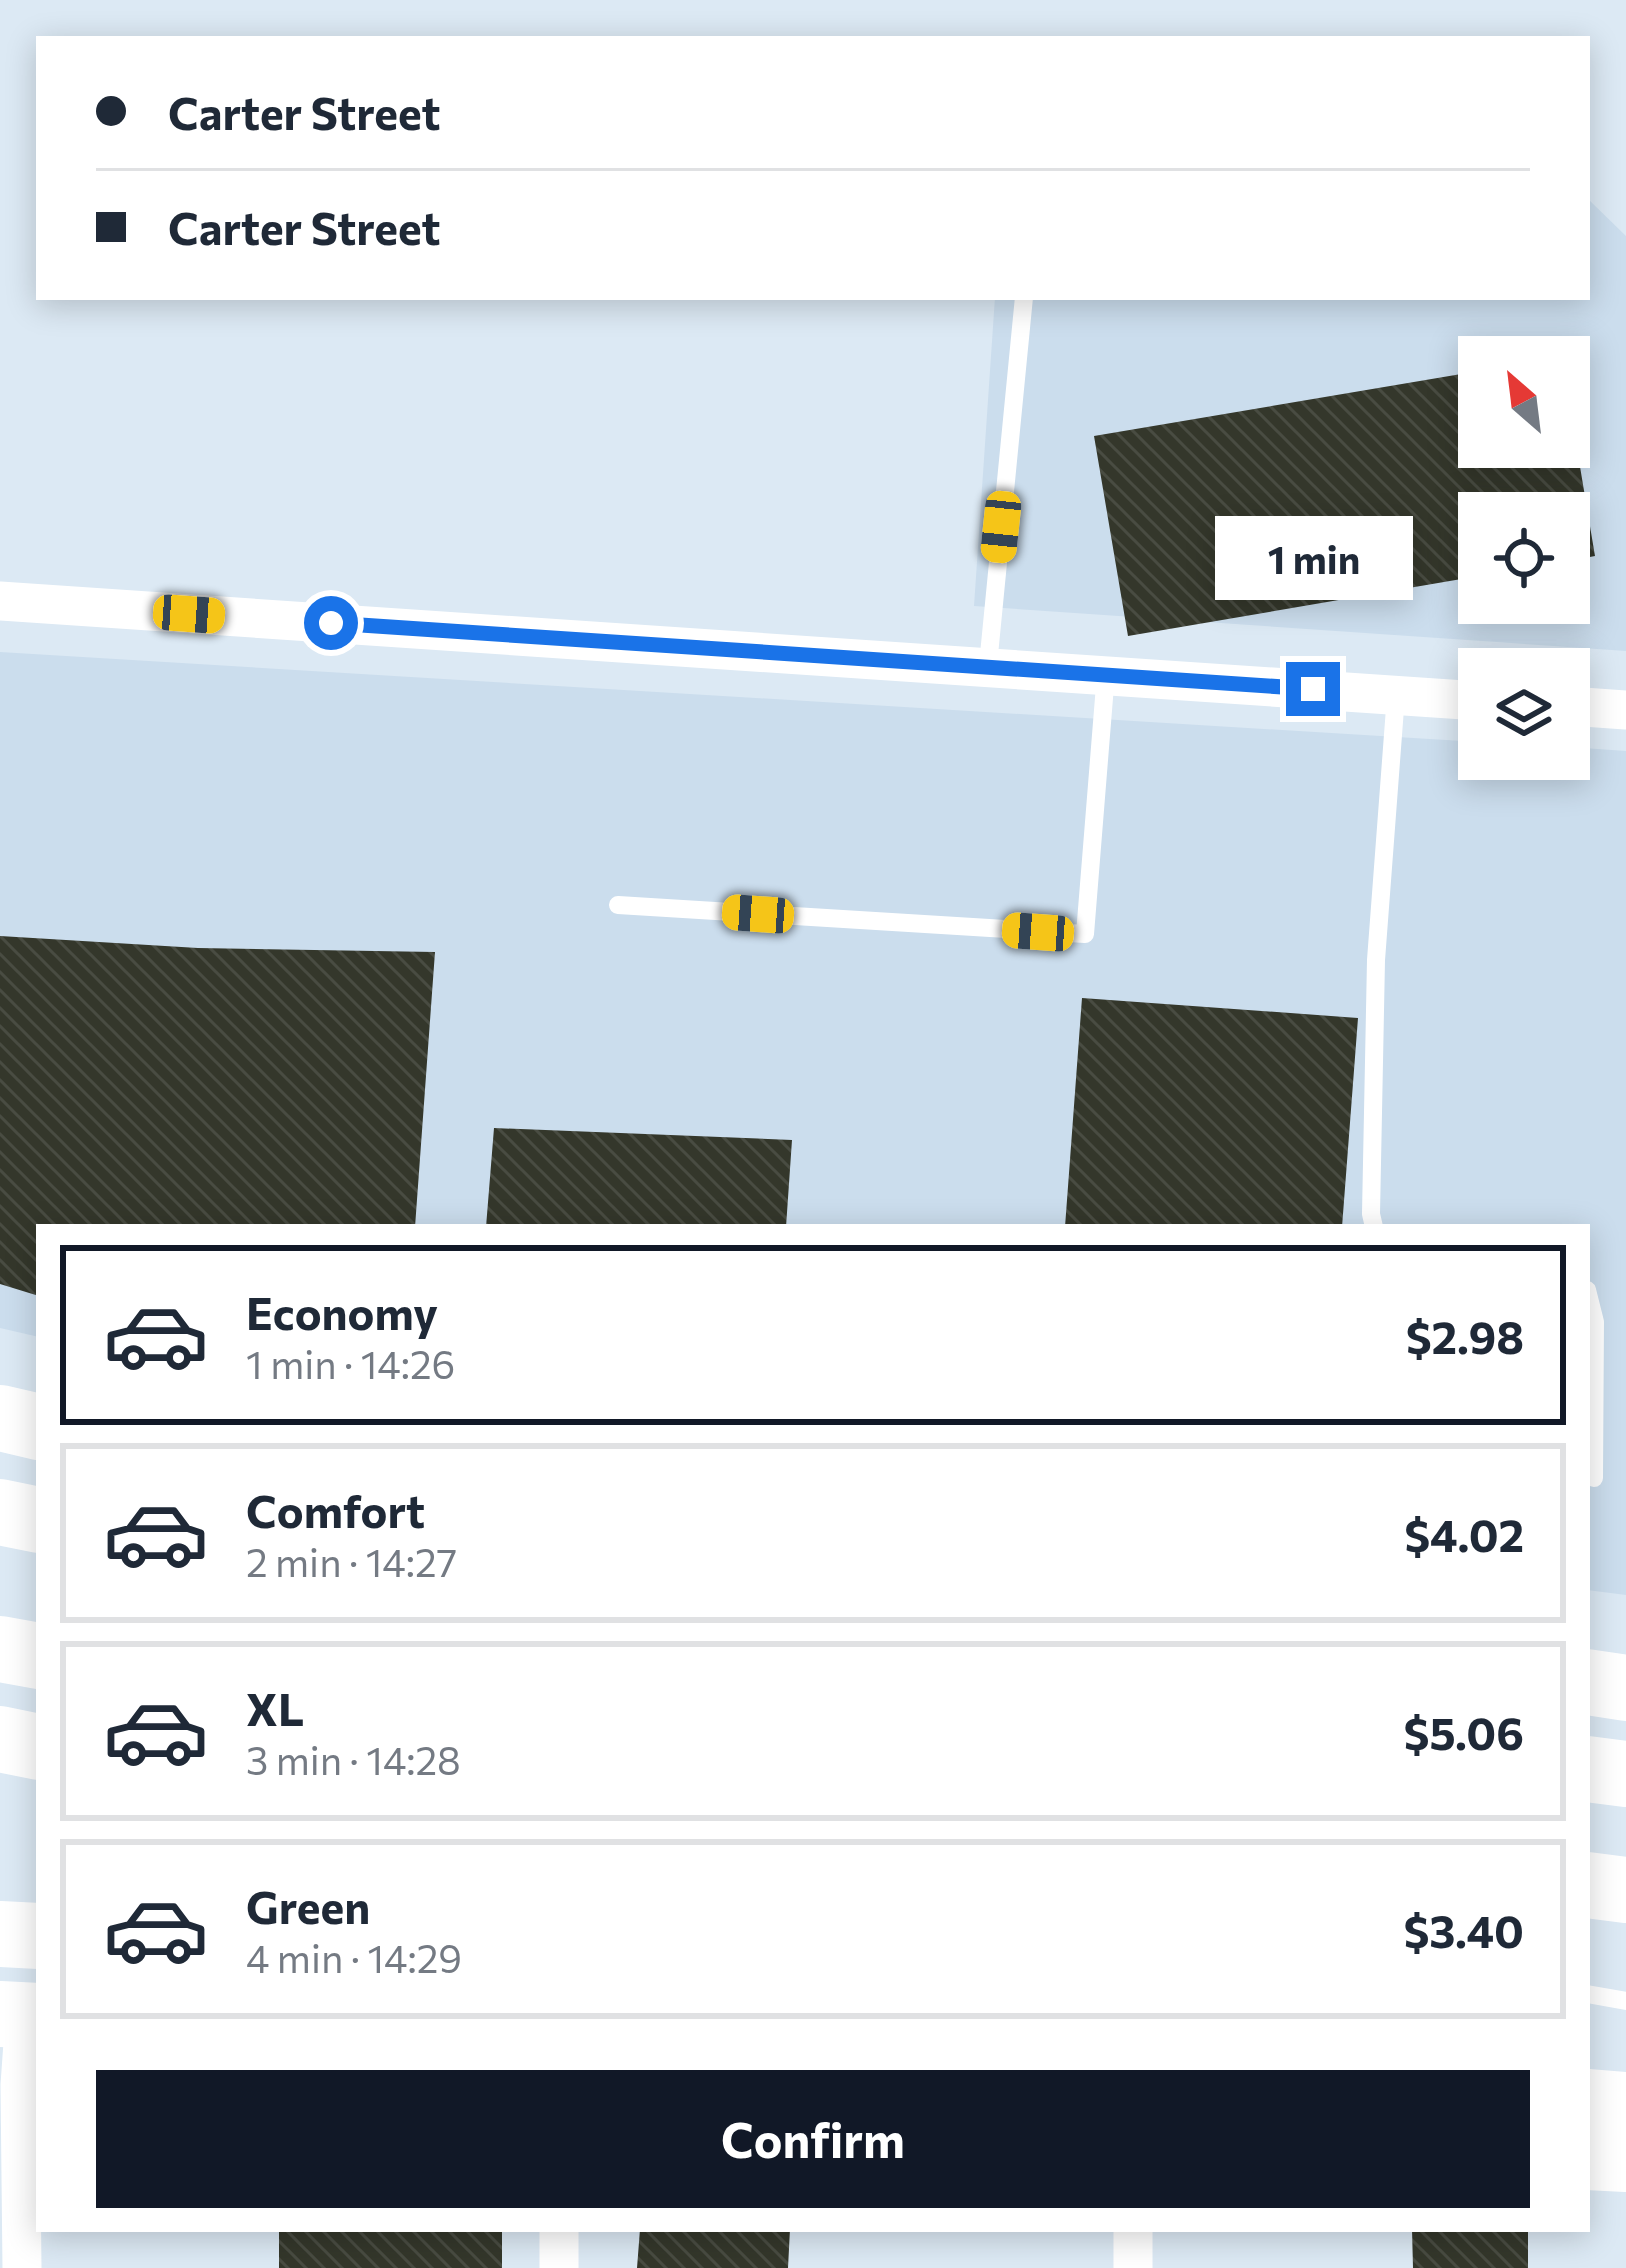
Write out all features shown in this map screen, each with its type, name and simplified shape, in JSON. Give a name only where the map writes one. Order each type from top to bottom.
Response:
[{"type":"highway","points":[[0,1418],[36,1426]]},
{"type":"highway","points":[[0,1512],[36,1519]]},
{"type":"highway","points":[[0,1648],[36,1655]]},
{"type":"highway","points":[[1590,1682],[1626,1688]]},
{"type":"highway","points":[[0,1739],[36,1746]]},
{"type":"highway","points":[[1590,1769],[1626,1774]]},
{"type":"highway","points":[[1590,1886],[1626,1890]]},
{"type":"highway","points":[[0,1934],[36,1936]]},
{"type":"highway","points":[[1590,2102],[1626,2105]]},
{"type":"highway","points":[[1590,2157],[1626,2159]]},
{"type":"street","points":[[0,601],[1458,699]]},
{"type":"street","points":[[1590,707],[1626,710]]},
{"type":"street","points":[[21,2015],[22,2268]]},
{"type":"street","points":[[559,2232],[559,2268]]},
{"type":"street","points":[[1132,2232],[1133,2268]]},
{"type":"lane","points":[[988,665],[1024,300]]},
{"type":"lane","points":[[617,905],[1085,934],[1106,674]]},
{"type":"lane","points":[[1374,1224],[1376,960],[1396,695]]},
{"type":"lane","points":[[1590,1302],[1595,1322],[1594,1478]]},
{"type":"lane","points":[[1590,1995],[1626,2001]]},
{"type":"shaded area","points":[[1590,201],[1626,236],[1626,651],[974,606],[995,300],[1590,300]]},
{"type":"shaded area","points":[[0,652],[1458,741],[1458,780],[1590,780],[1590,748],[1626,751],[1626,1595],[1590,1590],[1590,1224],[36,1224],[36,1336],[0,1328]]},
{"type":"building","points":[[1458,375],[1458,468],[1580,468],[1584,492],[1458,492],[1458,580],[1128,636],[1094,436]]},
{"type":"building","points":[[0,936],[198,948],[435,952],[415,1224],[36,1224],[36,1295],[0,1284]]},
{"type":"building","points":[[1082,998],[1358,1018],[1342,1224],[1065,1224]]},
{"type":"building","points":[[494,1128],[792,1140],[786,1224],[486,1224]]},
{"type":"building","points":[[279,2232],[502,2232],[502,2268],[279,2268]]},
{"type":"building","points":[[640,2232],[790,2232],[788,2268],[637,2268]]},
{"type":"building","points":[[1412,2232],[1528,2232],[1528,2268],[1413,2268]]},
{"type":"route","points":[[331,623],[1313,689]]}]
